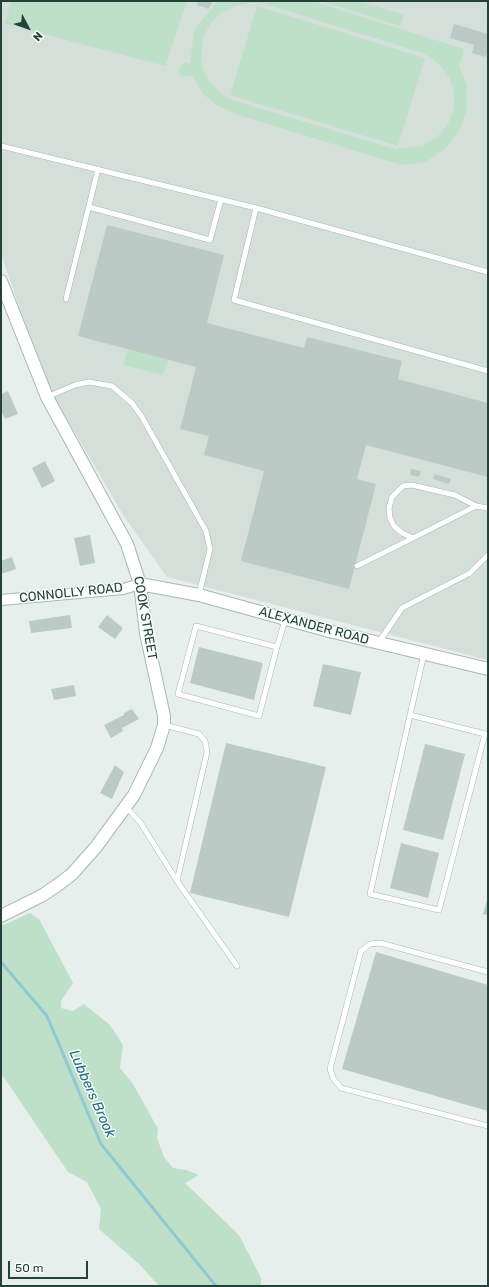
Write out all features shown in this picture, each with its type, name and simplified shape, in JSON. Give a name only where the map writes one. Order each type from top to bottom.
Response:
[{"type":"street","name":"COOK STREET","points":[[1,281],[47,397],[127,544],[140,584],[146,633],[164,716],[164,725],[154,756],[126,807],[108,832],[72,874],[43,895],[1,916]]},
{"type":"street","name":"ALEXANDER ROAD","points":[[140,584],[199,595],[378,643],[488,669]]},
{"type":"street","name":"CONNOLLY ROAD","points":[[1,600],[123,589],[140,584]]},
{"type":"lane","points":[[1,146],[98,168],[256,208],[488,272]]},
{"type":"lane","points":[[66,299],[98,168]]},
{"type":"lane","points":[[89,207],[210,240],[221,199]]},
{"type":"lane","points":[[256,208],[234,300],[488,371]]},
{"type":"lane","points":[[47,397],[75,385],[89,382],[112,386],[132,403],[150,431],[206,530],[210,549],[199,595]]},
{"type":"lane","points":[[413,538],[402,533],[394,526],[390,518],[389,508],[392,497],[403,486],[412,485],[455,495],[476,506],[488,508]]},
{"type":"lane","points":[[357,566],[476,506]]},
{"type":"lane","points":[[378,643],[402,608],[470,573],[488,554]]},
{"type":"lane","points":[[278,647],[196,626],[178,694],[259,716],[278,647],[285,618]]},
{"type":"lane","points":[[410,715],[485,734],[439,910],[370,894],[410,715],[424,654]]},
{"type":"lane","points":[[164,725],[199,734],[205,741],[207,752],[177,881]]},
{"type":"lane","points":[[126,807],[140,822],[177,881],[237,966]]},
{"type":"lane","points":[[488,972],[380,943],[370,944],[361,951],[330,1069],[333,1078],[341,1088],[488,1126]]},
{"type":"shaded area","points":[[1,1],[488,1],[488,660],[167,577],[123,515],[45,381],[1,254]]},
{"type":"green space","points":[[11,1],[187,1],[165,66],[5,24]]},
{"type":"green space","points":[[218,1],[312,1],[464,49],[459,66],[467,86],[467,111],[460,129],[446,148],[425,162],[401,165],[238,115],[218,106],[203,94],[191,74],[189,76],[182,76],[178,71],[184,62],[190,64],[194,30]],"holes":[[[250,3],[262,3],[423,53],[437,62],[448,75],[454,91],[454,108],[448,124],[437,137],[422,146],[395,149],[232,100],[222,94],[210,83],[203,69],[201,54],[203,38],[210,24],[221,13],[235,6]]]},
{"type":"green space","points":[[321,1],[359,1],[404,15],[400,26]]},
{"type":"green space","points":[[257,6],[425,58],[398,146],[230,95]]},
{"type":"green space","points":[[129,346],[170,355],[163,375],[123,365]]},
{"type":"green space","points":[[30,913],[39,919],[73,983],[61,1001],[61,1008],[73,1011],[84,1004],[110,1025],[123,1045],[120,1068],[133,1084],[158,1129],[157,1138],[164,1157],[173,1168],[186,1170],[199,1175],[185,1183],[239,1235],[261,1278],[261,1286],[159,1286],[140,1265],[99,1229],[101,1209],[87,1182],[68,1172],[1,1073],[1,926]]},
{"type":"building","points":[[198,1],[212,1],[209,9],[197,5]]},
{"type":"building","points":[[454,24],[488,34],[488,50],[486,57],[472,53],[474,45],[450,38]]},
{"type":"building","points":[[107,225],[224,255],[207,323],[304,348],[307,337],[402,361],[398,379],[488,403],[488,477],[366,445],[357,479],[376,484],[349,589],[241,561],[264,471],[204,455],[209,436],[180,429],[196,367],[78,336]]},
{"type":"building","points":[[8,391],[18,414],[5,419],[1,411],[1,394]]},
{"type":"building","points":[[45,461],[55,481],[42,488],[32,468]]},
{"type":"building","points":[[411,469],[421,471],[419,477],[410,475]]},
{"type":"building","points":[[434,474],[451,479],[449,484],[433,479]]},
{"type":"building","points":[[90,535],[95,563],[80,566],[74,538]]},
{"type":"building","points":[[12,557],[16,569],[1,574],[1,561]]},
{"type":"building","points":[[70,615],[72,628],[31,633],[29,621]]},
{"type":"building","points":[[107,615],[123,628],[115,639],[98,627]]},
{"type":"building","points":[[199,647],[263,663],[254,700],[190,683]]},
{"type":"building","points":[[323,664],[361,672],[351,715],[313,706]]},
{"type":"building","points":[[74,685],[76,696],[54,700],[51,689]]},
{"type":"building","points":[[132,709],[139,719],[122,728],[123,731],[111,738],[104,725],[124,715],[124,713]]},
{"type":"building","points":[[226,743],[326,767],[289,917],[190,893]]},
{"type":"building","points":[[425,744],[465,754],[443,840],[403,830]]},
{"type":"building","points":[[115,765],[124,772],[112,799],[100,793]]},
{"type":"building","points":[[401,843],[439,853],[428,898],[390,888]]},
{"type":"building","points":[[488,897],[488,915],[483,914]]},
{"type":"building","points":[[376,952],[488,985],[488,1111],[342,1069]]},
{"type":"waterway","name":"Lubbers Brook","points":[[1,962],[47,1016],[101,1144],[216,1286]]}]
